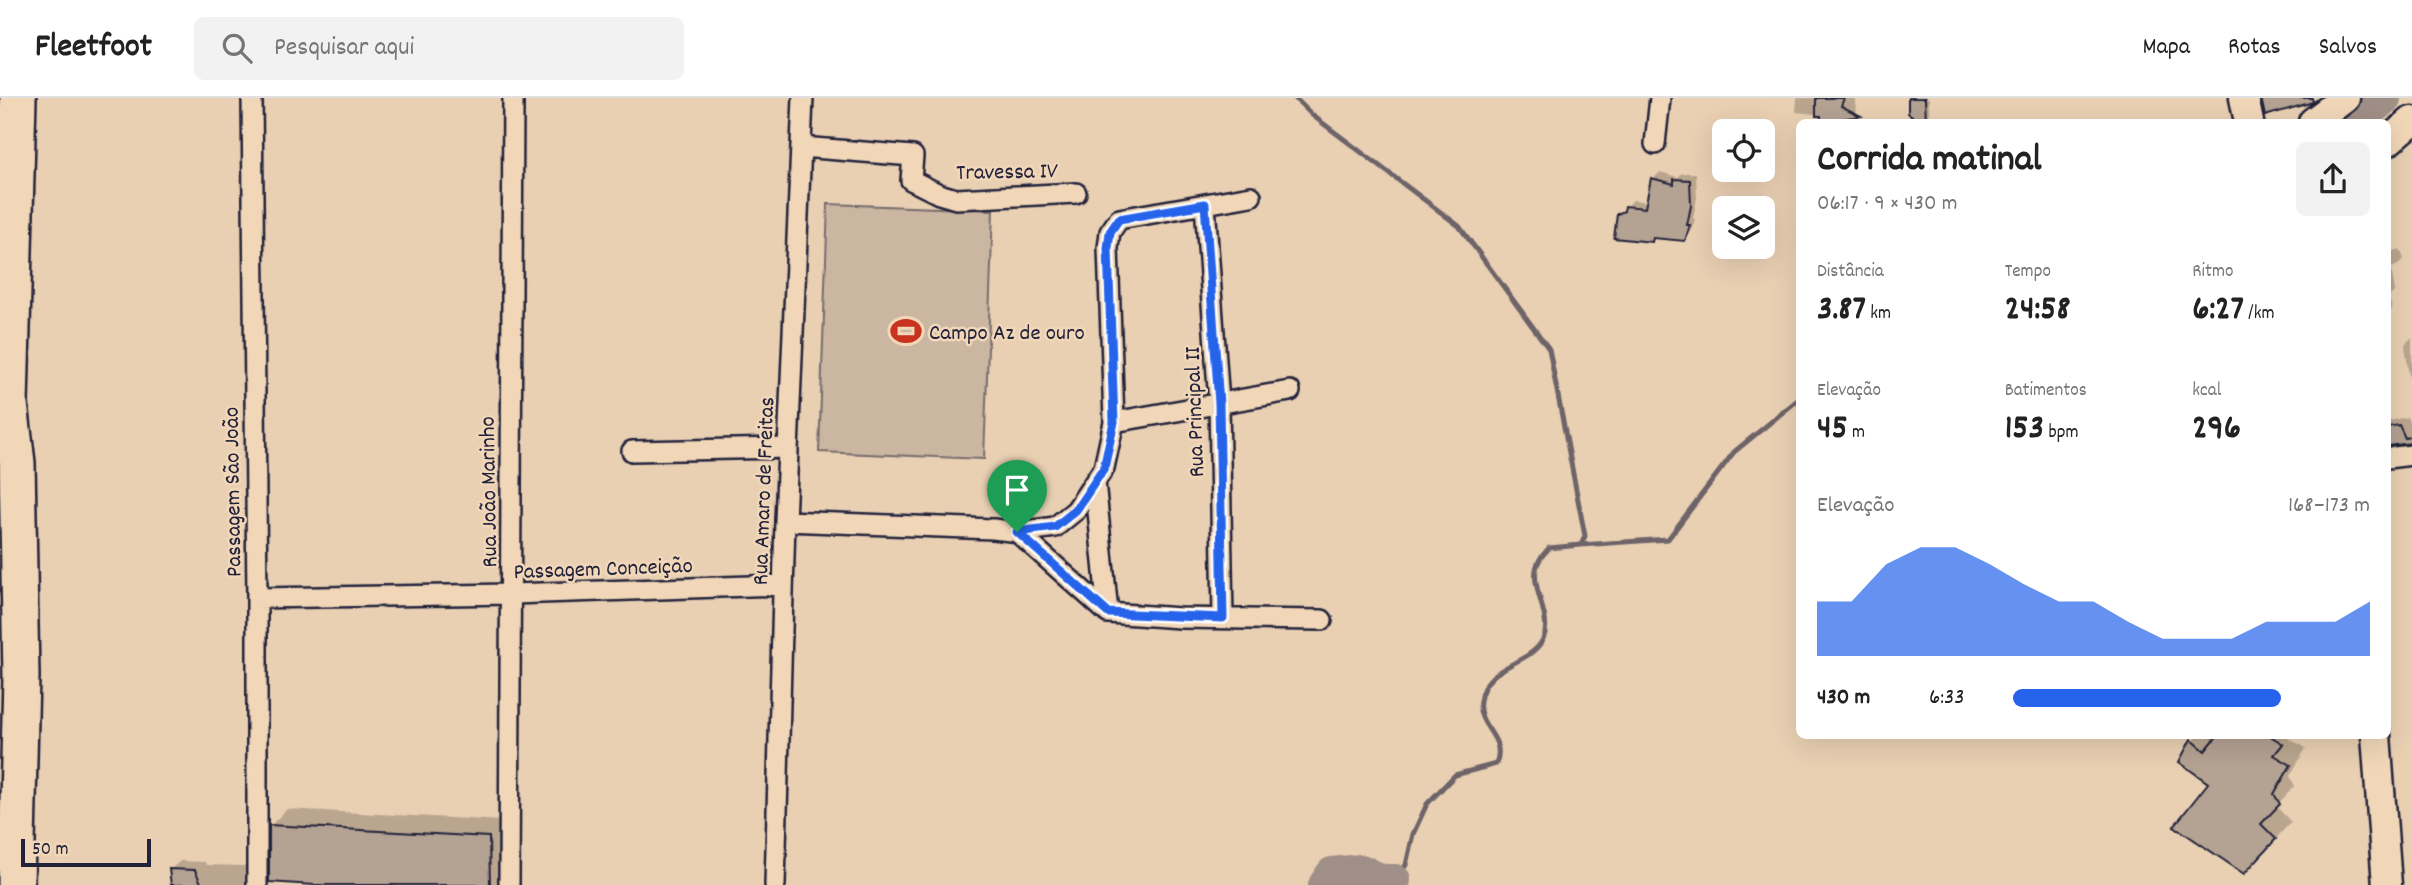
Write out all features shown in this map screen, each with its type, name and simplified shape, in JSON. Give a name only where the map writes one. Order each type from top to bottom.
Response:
[{"type":"highway","points":[[16,885],[21,676],[17,463],[10,404],[18,98]]},
{"type":"highway","points":[[0,494],[3,441],[10,404]]},
{"type":"street","name":"Rua João Marinho","points":[[509,885],[513,98]]},
{"type":"street","name":"Rua Amaro de Freitas","points":[[775,885],[785,521],[803,98]]},
{"type":"street","points":[[1655,144],[1660,98]]},
{"type":"street","points":[[2244,98],[2248,119]]},
{"type":"street","points":[[2318,119],[2345,98]]},
{"type":"street","name":"Passagem São João","points":[[256,99],[257,885]]},
{"type":"street","points":[[2391,139],[2412,121]]},
{"type":"street","name":"Travessa IV","points":[[801,147],[913,156],[911,180],[956,199],[1076,193]]},
{"type":"street","points":[[785,521],[1017,532],[1055,527],[1076,510],[1104,468],[1114,422],[1108,248],[1110,232],[1119,219],[1251,196]]},
{"type":"street","name":"Rua Principal II","points":[[1205,204],[1219,404],[1223,618]]},
{"type":"street","points":[[1114,422],[1290,391]]},
{"type":"street","points":[[632,451],[788,448]]},
{"type":"street","points":[[2391,457],[2412,454]]},
{"type":"street","points":[[1095,481],[1108,613]]},
{"type":"street","points":[[1017,532],[1108,613],[1322,620]]},
{"type":"street","name":"Passagem Conceição","points":[[257,598],[512,594],[783,585]]},
{"type":"street","points":[[2376,739],[2387,885]]},
{"type":"shaded area","name":"Campo Az de ouro","points":[[828,204],[993,210],[984,459],[819,452]]},
{"type":"building","points":[[1816,98],[1844,98],[1841,106],[1861,116],[1820,119],[1821,116],[1816,116]]},
{"type":"building","points":[[1908,98],[1925,98],[1926,119],[1912,119],[1908,113]]},
{"type":"building","points":[[2261,98],[2312,98],[2313,102],[2265,116]]},
{"type":"building","points":[[1651,178],[1674,184],[1674,179],[1690,180],[1691,206],[1687,225],[1690,225],[1685,241],[1653,238],[1652,242],[1614,238],[1617,214],[1624,211],[1625,206],[1645,208]]},
{"type":"building","points":[[2399,425],[2405,438],[2412,436],[2412,443],[2391,446],[2391,426]]},
{"type":"building","points":[[2191,739],[2205,751],[2215,739],[2275,739],[2283,744],[2274,755],[2291,765],[2274,794],[2280,804],[2261,824],[2276,839],[2244,874],[2174,826],[2208,783],[2179,762]]},
{"type":"building","points":[[269,825],[489,837],[490,885],[314,885],[269,882]]},
{"type":"building","points":[[169,869],[195,870],[202,885],[171,885]]},
{"type":"waterway","points":[[1295,98],[1312,115],[1459,226],[1549,349],[1585,536],[1581,545],[1549,548],[1541,557],[1536,570],[1536,580],[1545,620],[1543,639],[1528,655],[1490,679],[1484,689],[1480,710],[1498,746],[1496,764],[1455,775],[1427,804],[1413,834],[1406,865],[1395,880]]},
{"type":"waterway","points":[[2362,119],[2385,98]]},
{"type":"waterway","points":[[1581,545],[1668,539],[1734,452],[1796,401]]},
{"type":"waterway","points":[[1324,885],[1332,873],[1361,870],[1382,880],[1395,880]]},
{"type":"place","name":"Campo Az de ouro","points":[[906,331]]},
{"type":"route","points":[[1205,204],[1219,404],[1223,618],[1108,613],[1017,532],[1055,527],[1076,510],[1104,468],[1114,422],[1108,248],[1110,232],[1119,219],[1205,204]]}]
